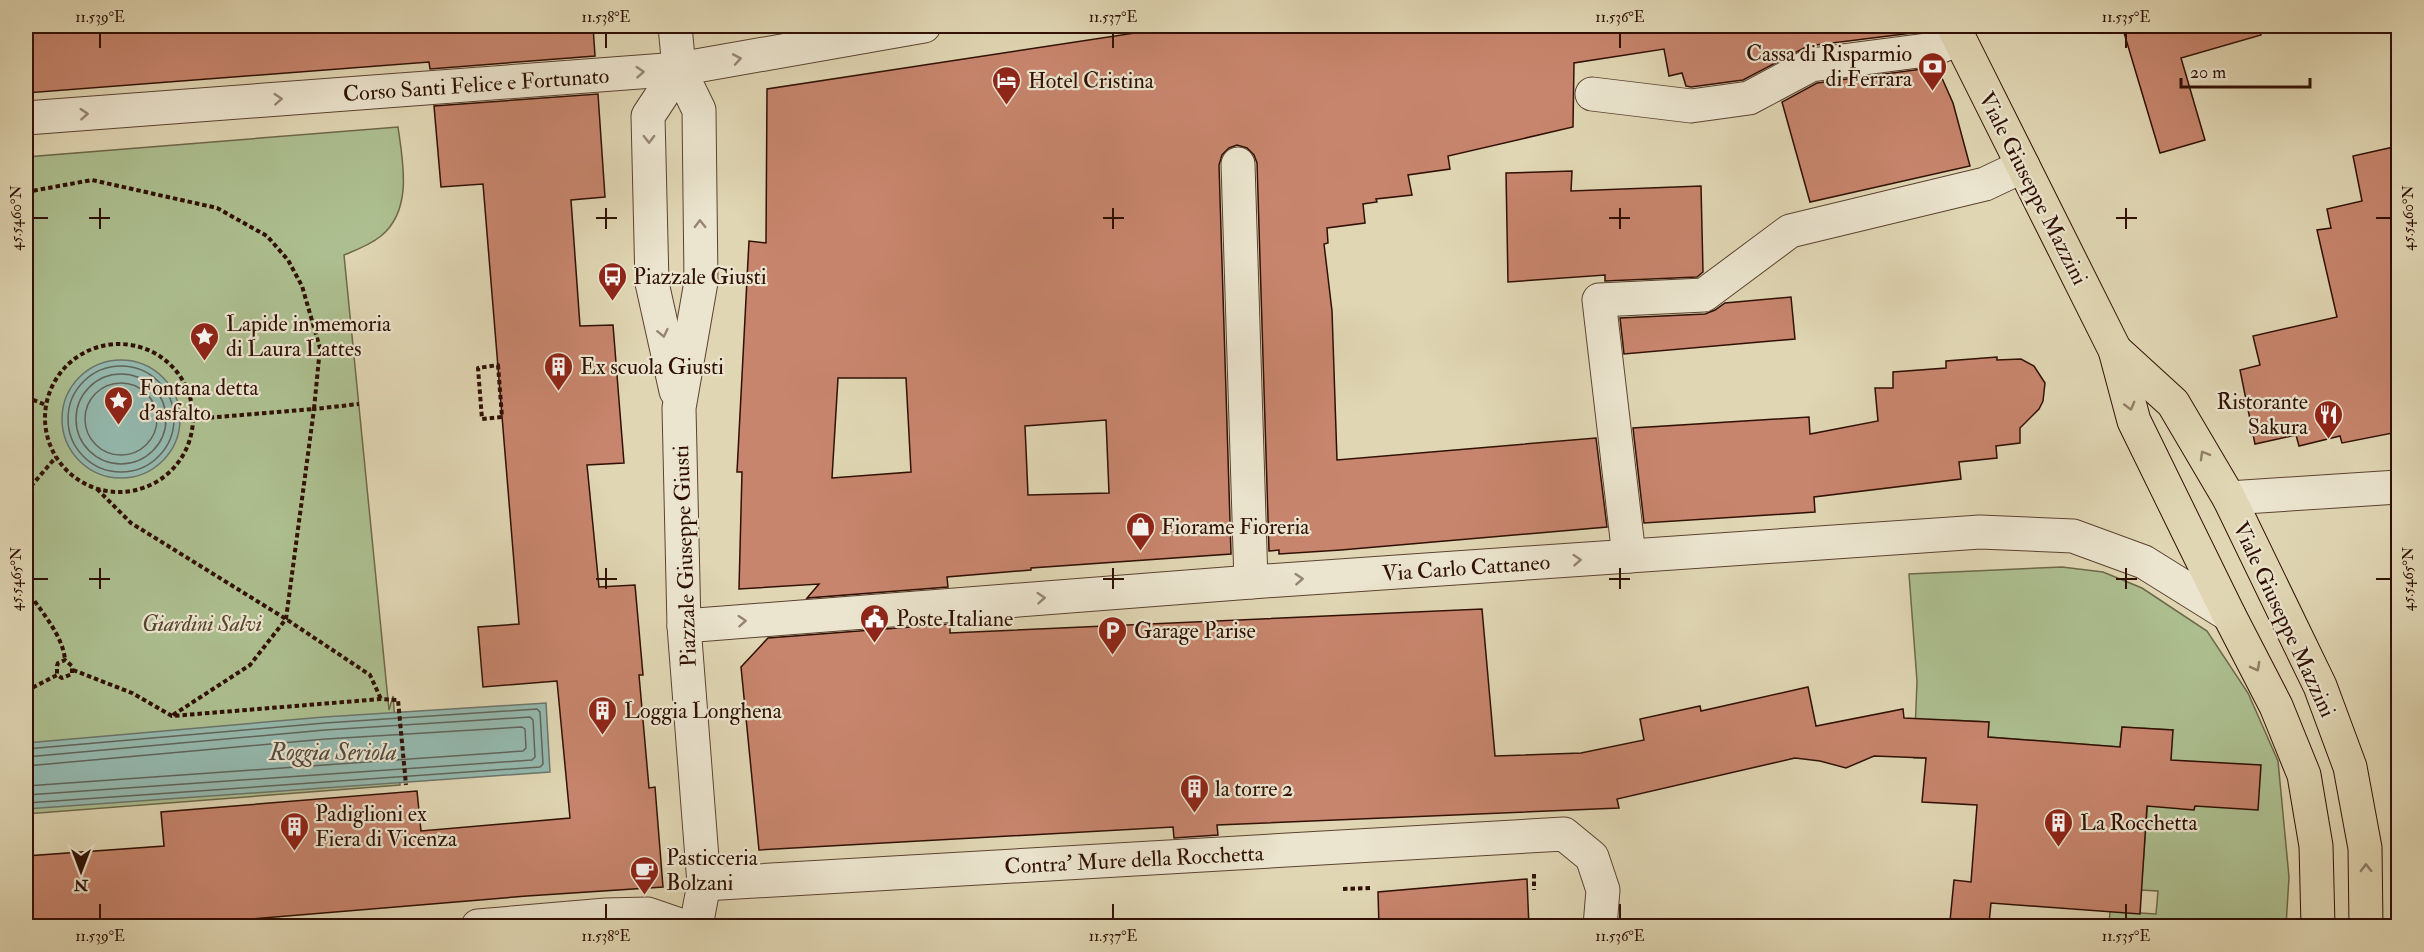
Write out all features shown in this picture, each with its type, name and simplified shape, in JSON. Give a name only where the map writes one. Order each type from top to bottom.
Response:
[{"type":"main road","name":"Viale Giuseppe Mazzini","points":[[1956,32],[2115,350],[2134,421],[2276,706],[2304,775],[2316,846],[2318,927]]},
{"type":"main road","name":"Viale Giuseppe Mazzini","points":[[2115,350],[2173,403],[2229,498],[2320,686],[2350,767],[2365,849],[2366,927]]},
{"type":"street","points":[[675,26],[679,69]]},
{"type":"street","name":"Corso Santi Felice e Fortunato","points":[[26,118],[679,69],[924,26]]},
{"type":"street","points":[[1592,94],[1691,106],[1749,98],[1811,65],[1934,49],[1956,32]]},
{"type":"street","name":"Piazzale Giuseppe Giusti","points":[[679,69],[648,116],[652,283],[679,408],[684,626],[704,884],[696,927]]},
{"type":"street","name":"Piazzale Giuseppe Giusti","points":[[679,69],[699,110],[701,282],[679,408]]},
{"type":"street","points":[[1238,164],[1251,582]]},
{"type":"street","points":[[1629,556],[1599,300],[1704,296],[1790,231],[1985,184],[2024,166]]},
{"type":"street","points":[[2229,498],[2398,487]]},
{"type":"street","name":"Via Carlo Cattaneo","points":[[684,626],[1251,582],[1980,532],[2073,536],[2144,561],[2229,615]]},
{"type":"street","name":"Contra' Mure della Rocchetta","points":[[704,884],[1564,834],[1592,857],[1604,890],[1600,927]]},
{"type":"street","points":[[478,927],[606,915],[648,914],[683,927]]},
{"type":"path","points":[[26,192],[92,180],[217,207],[267,236],[288,260],[303,286],[320,348],[286,619],[250,665],[172,716]]},
{"type":"path","points":[[114,345],[138,347],[161,357],[178,374],[189,396],[194,420],[189,442],[179,462],[163,479],[142,489],[119,492],[97,489],[81,482],[67,471],[56,457],[45,423],[46,405],[54,383],[69,363],[90,350],[114,345]]},
{"type":"path","points":[[498,365],[502,417],[482,419],[478,368],[498,365]]},
{"type":"path","points":[[26,397],[46,405]]},
{"type":"path","points":[[194,420],[359,404]]},
{"type":"path","points":[[26,492],[56,457]]},
{"type":"path","points":[[97,489],[131,523],[286,619],[370,675],[381,699]]},
{"type":"path","points":[[26,589],[53,629],[64,651],[65,660],[74,670],[132,693],[172,716],[381,699],[398,700],[406,785]]},
{"type":"path","points":[[57,675],[58,663],[65,660]]},
{"type":"path","points":[[26,691],[57,675],[65,678],[74,670]]},
{"type":"green space","name":"Giardini Salvi","points":[[398,127],[403,185],[398,213],[381,236],[368,245],[344,255],[389,710],[393,696],[400,785],[26,814],[26,157]]},
{"type":"green space","points":[[2062,567],[2103,572],[2142,588],[2207,631],[2248,693],[2278,761],[2289,877],[2286,926],[2109,926],[2110,911],[2156,914],[2158,891],[2141,890],[2151,761],[2173,730],[2122,727],[2120,747],[1988,737],[1989,722],[1951,720],[1926,758],[1914,758],[1917,681],[1909,574]]},
{"type":"water","points":[[121,360],[144,365],[163,377],[175,396],[180,419],[175,442],[163,461],[144,473],[121,478],[98,473],[79,461],[67,442],[62,419],[67,396],[79,377],[98,365]]},
{"type":"water","name":"Roggia Seriola","points":[[546,703],[550,772],[26,809],[26,743],[324,717]]},
{"type":"building","points":[[26,26],[593,26],[595,56],[430,69],[429,62],[26,93]]},
{"type":"building","points":[[1181,26],[1918,26],[1921,32],[1808,46],[1743,80],[1691,87],[1686,86],[1682,73],[1669,76],[1664,49],[1574,63],[1573,127],[1448,156],[1450,169],[1408,175],[1412,195],[1376,199],[1377,202],[1363,204],[1365,223],[1327,228],[1328,243],[1324,244],[1332,311],[1337,460],[1596,438],[1607,527],[1341,550],[1279,554],[1279,550],[1269,551],[1257,163],[1254,155],[1247,148],[1237,145],[1229,148],[1222,155],[1219,165],[1231,554],[1031,568],[1031,570],[947,577],[948,587],[807,598],[819,584],[739,589],[742,472],[737,472],[749,241],[766,243],[767,89]],"holes":[[[838,378],[906,378],[911,472],[832,478]],[[1106,420],[1109,493],[1028,495],[1025,426]]]},
{"type":"building","points":[[2122,26],[2260,26],[2261,35],[2181,58],[2205,140],[2160,153]]},
{"type":"building","points":[[1937,67],[1953,103],[1970,166],[1810,202],[1782,102],[1817,83]]},
{"type":"building","points":[[598,94],[605,197],[571,200],[580,326],[613,325],[624,463],[587,465],[599,587],[635,585],[643,675],[639,675],[649,788],[655,787],[663,887],[156,927],[26,927],[26,856],[164,846],[161,812],[417,791],[421,831],[570,818],[557,681],[483,687],[478,627],[519,624],[483,184],[441,187],[434,106]]},
{"type":"building","points":[[2398,146],[2398,432],[2342,443],[2340,436],[2299,446],[2296,435],[2255,444],[2240,370],[2260,365],[2253,336],[2337,317],[2317,230],[2331,228],[2327,209],[2362,201],[2353,156]]},
{"type":"building","points":[[1572,171],[1571,191],[1701,186],[1703,272],[1697,277],[1605,281],[1605,275],[1508,282],[1506,173]]},
{"type":"building","points":[[1791,297],[1795,339],[1624,354],[1620,318],[1705,314],[1725,303]]},
{"type":"building","points":[[1997,357],[1997,360],[2021,359],[2034,366],[2045,383],[2043,401],[2039,409],[2020,428],[2020,443],[1996,446],[1997,458],[1959,462],[1961,479],[1814,497],[1815,512],[1644,523],[1633,428],[1809,417],[1810,434],[1878,421],[1875,388],[1893,388],[1893,372],[1946,368],[1946,361]]},
{"type":"building","points":[[1482,609],[1495,756],[1581,753],[1644,740],[1640,719],[1700,706],[1701,711],[1808,687],[1816,726],[1903,709],[1904,718],[1989,722],[1988,737],[2120,747],[2122,727],[2173,730],[2171,760],[2261,765],[2258,810],[2195,806],[2194,810],[2147,806],[2140,914],[1991,903],[1989,923],[1950,921],[1954,880],[1971,882],[1977,805],[1922,802],[1926,758],[1874,756],[1846,768],[1820,761],[1795,758],[1617,799],[1619,808],[1217,825],[1218,835],[1174,838],[1173,827],[759,850],[741,667],[768,638],[950,624],[950,633]]},
{"type":"building","points":[[1527,879],[1529,927],[1379,927],[1378,892]]},
{"type":"place","name":"Cassa di Risparmio di Ferrara","points":[[1933,92]]},
{"type":"place","name":"Hotel Cristina","points":[[1007,106]]},
{"type":"place","name":"Piazzale Giusti","points":[[612,302]]},
{"type":"place","name":"Lapide in memoria di Laura Lattes","points":[[205,362]]},
{"type":"place","name":"Ex scuola Giusti","points":[[559,392]]},
{"type":"place","name":"Fontana detta d'asfalto","points":[[118,426]]},
{"type":"place","name":"Ristorante Sakura","points":[[2329,440]]},
{"type":"place","name":"Fiorame Fioreria","points":[[1140,552]]},
{"type":"place","name":"Poste Italiane","points":[[875,644]]},
{"type":"place","name":"Garage Parise","points":[[1113,656]]},
{"type":"place","name":"Loggia Longhena","points":[[603,736]]},
{"type":"place","name":"la torre 2","points":[[1194,814]]},
{"type":"place","name":"La Rocchetta","points":[[2059,848]]},
{"type":"place","name":"Padiglioni ex Fiera di Vicenza","points":[[294,852]]},
{"type":"place","name":"Pasticceria Bolzani","points":[[645,896]]}]
